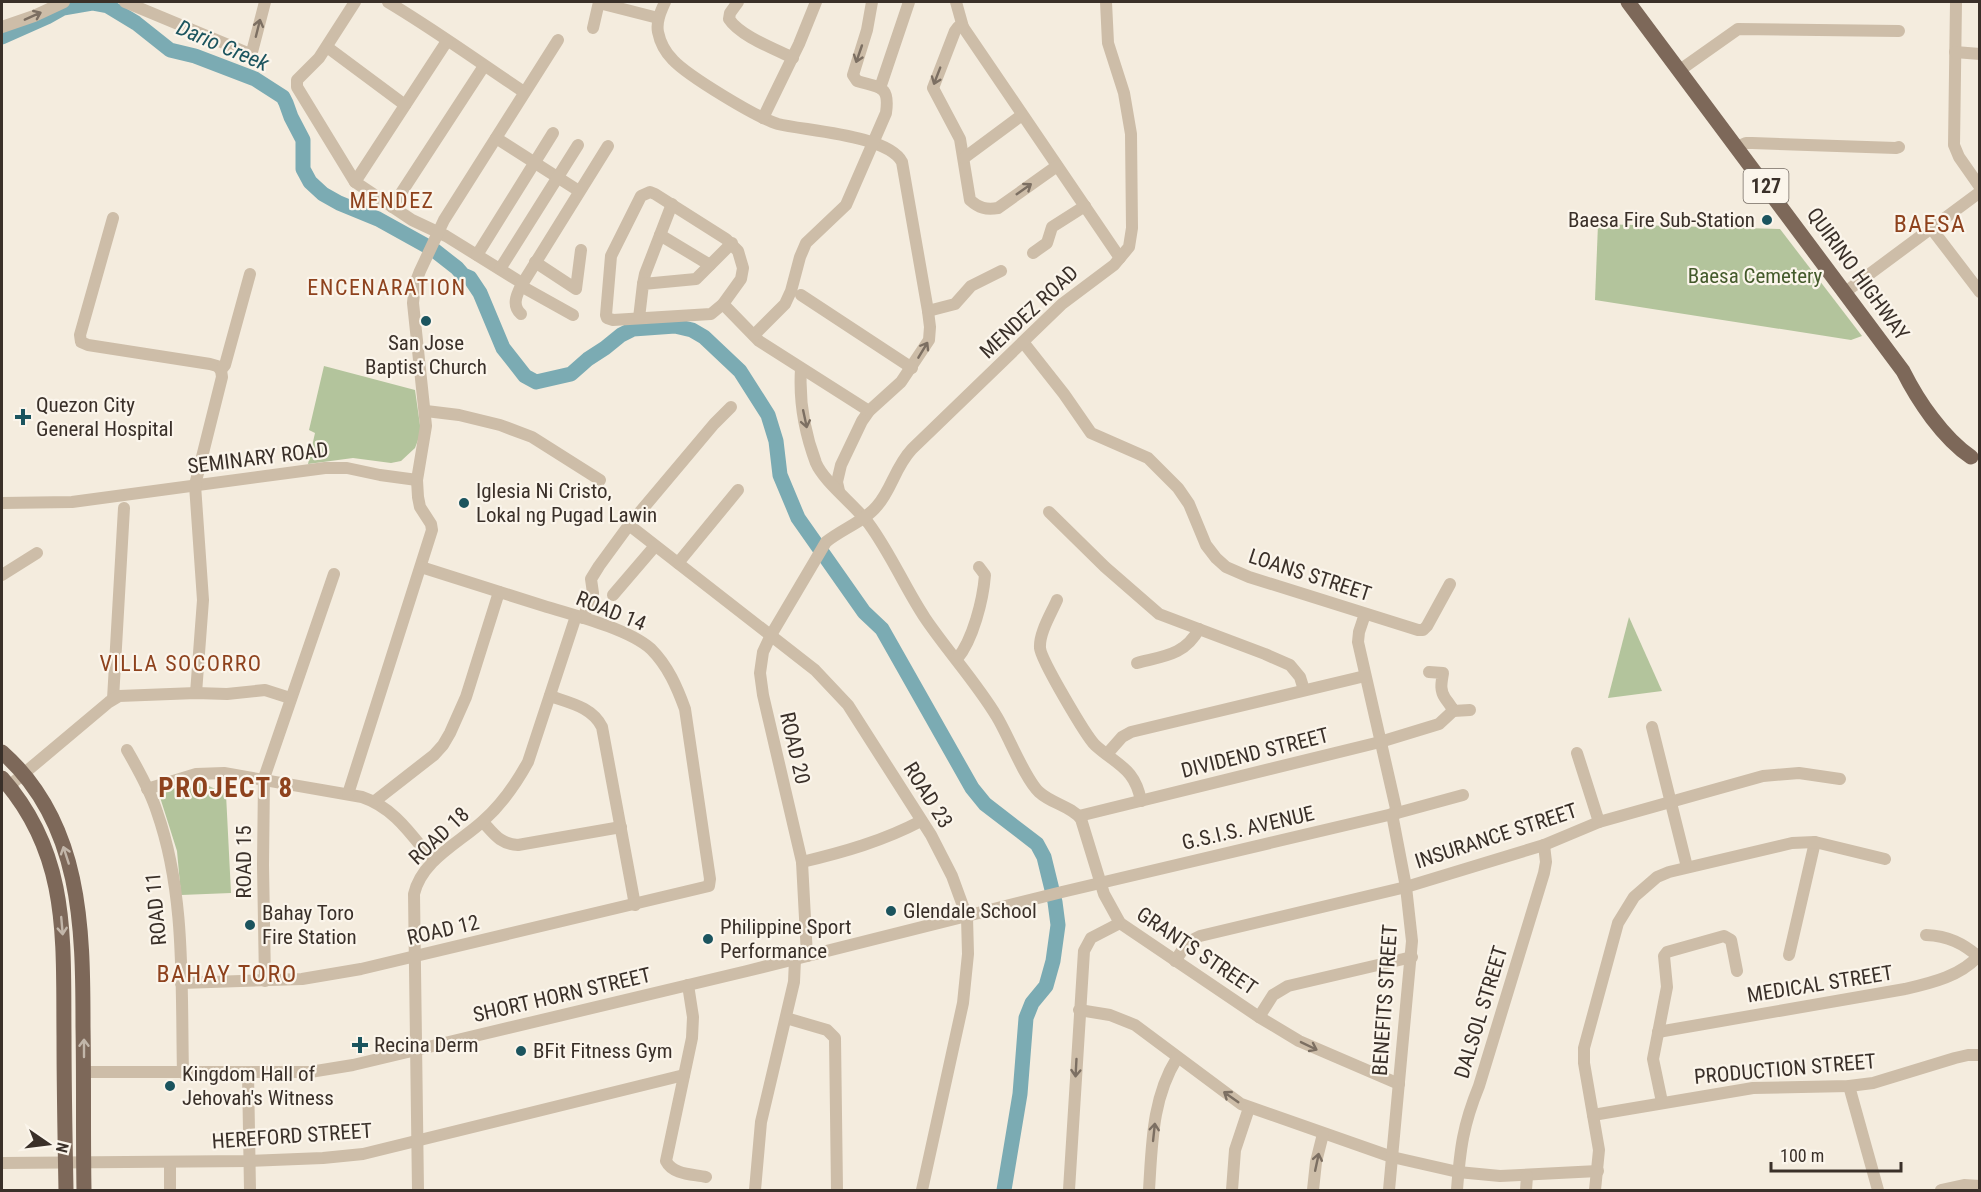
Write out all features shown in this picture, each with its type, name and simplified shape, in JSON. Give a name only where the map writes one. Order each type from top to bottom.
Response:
[{"type":"main road","name":"QUIRINO HIGHWAY","points":[[1628,2],[1903,371],[1915,394],[1957,447],[1976,461]]},
{"type":"main road","points":[[2,752],[24,774],[40,797],[59,834],[76,890],[82,948],[84,1191]]},
{"type":"main road","points":[[5,782],[37,830],[47,853],[59,898],[63,951],[66,1191]]},
{"type":"street","points":[[2,27],[64,2]]},
{"type":"street","points":[[125,2],[250,54],[265,2]]},
{"type":"street","points":[[355,2],[327,47],[296,82],[355,182],[437,236],[477,255],[573,315]]},
{"type":"street","points":[[388,2],[422,22],[524,92]]},
{"type":"street","points":[[593,28],[599,2],[658,18]]},
{"type":"street","points":[[665,2],[658,18],[657,31],[662,44],[672,58],[691,74],[777,124],[873,143],[894,152],[902,162],[928,311],[930,327],[928,340],[901,382],[869,411],[841,465],[837,482],[840,491]]},
{"type":"street","points":[[738,2],[730,13],[729,19],[732,24],[757,40],[793,58]]},
{"type":"street","points":[[764,118],[793,58],[816,2]]},
{"type":"street","points":[[754,335],[785,304],[806,243],[846,205],[886,113],[887,94],[880,88],[856,81],[853,75],[867,30],[872,2]]},
{"type":"street","points":[[880,88],[909,2]]},
{"type":"street","points":[[956,2],[963,27],[1120,258]]},
{"type":"street","name":"MENDEZ ROAD","points":[[814,562],[826,542],[864,517],[879,504],[905,457],[1070,297],[1120,258],[1129,247],[1132,237],[1131,134],[1124,93],[1108,43],[1106,2]]},
{"type":"street","points":[[1844,293],[1980,189],[1959,157],[1954,145],[1956,2]]},
{"type":"street","points":[[963,27],[958,27],[955,31],[933,88],[960,139],[970,200],[986,209],[998,208],[1057,166]]},
{"type":"street","points":[[1680,70],[1740,28],[1899,31]]},
{"type":"street","points":[[348,794],[432,527],[417,497],[426,411],[412,303],[415,284],[452,206],[558,40]]},
{"type":"street","points":[[355,182],[447,41]]},
{"type":"street","points":[[327,47],[405,105]]},
{"type":"street","points":[[1955,52],[1980,54]]},
{"type":"street","points":[[392,207],[484,66]]},
{"type":"street","points":[[964,158],[1022,115]]},
{"type":"street","points":[[477,255],[553,133]]},
{"type":"street","points":[[496,138],[579,191]]},
{"type":"street","points":[[1737,147],[1752,143],[1899,147]]},
{"type":"street","points":[[500,269],[578,145]]},
{"type":"street","points":[[521,314],[515,306],[521,284],[608,146]]},
{"type":"street","points":[[645,193],[656,194],[672,204],[732,243],[742,259],[743,274],[723,304],[711,314],[613,320],[607,318],[611,256],[641,196],[645,193]]},
{"type":"street","points":[[639,318],[645,274],[672,204]]},
{"type":"street","points":[[1033,253],[1047,243],[1052,227],[1085,206]]},
{"type":"street","points":[[113,219],[80,335],[81,342],[210,364],[221,370],[222,377],[195,485],[204,600],[196,693]]},
{"type":"street","points":[[1931,228],[1980,292]]},
{"type":"street","points":[[660,235],[710,265]]},
{"type":"street","points":[[643,284],[696,279],[732,243]]},
{"type":"street","points":[[535,262],[576,289],[581,250]]},
{"type":"street","points":[[928,311],[955,304],[971,286],[1001,271]]},
{"type":"street","points":[[221,370],[225,365],[250,274]]},
{"type":"street","points":[[801,295],[912,368]]},
{"type":"street","points":[[723,304],[754,335],[801,369],[869,411]]},
{"type":"street","name":"LOANS STREET","points":[[1023,342],[1091,433],[1148,458],[1178,488],[1189,504],[1206,545],[1226,567],[1244,575],[1365,614],[1423,630],[1450,584]]},
{"type":"street","points":[[801,369],[802,411],[818,467],[864,517],[878,537],[923,616],[957,659],[996,716],[1039,792],[1079,816]]},
{"type":"street","name":"ROAD 18","points":[[418,1191],[414,894],[421,876],[434,861],[483,822],[503,802],[517,782],[528,762],[580,617],[593,592],[591,582],[593,574],[629,525],[731,407]]},
{"type":"street","points":[[426,411],[449,412],[500,425],[532,437],[600,480]]},
{"type":"street","points":[[818,467],[826,469],[841,465]]},
{"type":"street","name":"SEMINARY ROAD","points":[[2,503],[72,502],[339,468],[417,480]]},
{"type":"street","points":[[678,563],[738,490]]},
{"type":"street","points":[[113,699],[124,508]]},
{"type":"street","points":[[1049,512],[1105,567],[1159,614],[1290,665],[1300,677],[1304,690]]},
{"type":"street","name":"ROAD 23","points":[[629,525],[815,670],[836,690],[848,705],[931,835],[952,876],[967,917],[968,954],[963,1003],[921,1191]]},
{"type":"street","points":[[613,595],[656,546]]},
{"type":"street","points":[[2,575],[37,553]]},
{"type":"street","name":"ROAD 20","points":[[807,956],[802,862],[760,673],[763,652],[771,635],[814,562]]},
{"type":"street","name":"ROAD 14","points":[[421,567],[580,617],[635,639],[649,648],[662,661],[675,682],[685,709],[710,879],[709,886]]},
{"type":"street","points":[[957,659],[969,642],[981,598],[984,572]]},
{"type":"street","name":"ROAD 15","points":[[265,981],[264,778],[334,574]]},
{"type":"street","points":[[375,801],[434,755],[447,739],[466,698],[499,592]]},
{"type":"street","points":[[1057,600],[1041,641],[1042,656],[1094,744],[1127,769],[1134,778],[1141,801]]},
{"type":"street","name":"BENEFITS STREET","points":[[1365,614],[1358,639],[1394,814],[1412,926],[1412,957],[1389,1191]]},
{"type":"street","points":[[1137,663],[1185,648],[1199,629]]},
{"type":"street","points":[[1429,672],[1443,673],[1441,688],[1443,696],[1451,704],[1453,711],[1470,710]]},
{"type":"street","points":[[1107,754],[1122,737],[1131,732],[1365,676]]},
{"type":"street","points":[[5,782],[24,774],[113,699],[129,695],[227,694],[266,690],[290,698]]},
{"type":"street","points":[[550,696],[586,709],[598,720],[604,736],[635,905]]},
{"type":"street","name":"DIVIDEND STREET","points":[[1079,816],[1380,742],[1439,724],[1453,711]]},
{"type":"street","points":[[1652,727],[1687,867]]},
{"type":"street","name":"ROAD 11","points":[[127,750],[157,809],[172,865],[177,894],[183,1073]]},
{"type":"street","points":[[1577,753],[1599,822]]},
{"type":"street","points":[[147,789],[209,772],[264,778],[348,794],[375,801],[392,812],[434,861]]},
{"type":"street","name":"INSURANCE STREET","points":[[1175,961],[1188,942],[1200,936],[1406,887],[1544,845],[1599,822],[1762,776],[1799,772],[1840,779]]},
{"type":"street","name":"G.S.I.S. AVENUE","points":[[1041,898],[1394,814],[1463,795]]},
{"type":"street","name":"GRANTS STREET","points":[[1079,816],[1101,884],[1120,923],[1259,1017],[1311,1048],[1399,1084]]},
{"type":"street","points":[[802,862],[867,845],[921,821]]},
{"type":"street","points":[[483,822],[499,840],[518,845],[621,827]]},
{"type":"street","points":[[1789,955],[1815,842]]},
{"type":"street","points":[[1595,1191],[1599,1150],[1583,1056],[1618,923],[1634,897],[1658,877],[1687,867],[1792,843],[1815,842],[1885,859]]},
{"type":"street","name":"DALSOL STREET","points":[[1457,1191],[1462,1137],[1468,1113],[1479,1086],[1544,873],[1546,862],[1544,845]]},
{"type":"street","name":"ROAD 12","points":[[181,983],[308,978],[415,957],[709,886]]},
{"type":"street","name":"SHORT HORN STREET","points":[[84,1071],[249,1072],[322,1070],[353,1065],[1041,898]]},
{"type":"street","points":[[1069,1191],[1079,1010],[1085,948],[1091,938],[1120,923]]},
{"type":"street","points":[[1926,935],[1956,940],[1979,956]]},
{"type":"street","points":[[1662,1102],[1653,1059],[1667,987],[1664,956],[1667,952],[1724,936],[1731,940],[1737,970]]},
{"type":"street","name":"MEDICAL STREET","points":[[1658,1032],[1923,985],[1945,978],[1979,956]]},
{"type":"street","points":[[1259,1017],[1274,995],[1287,986],[1412,957]]},
{"type":"street","points":[[755,1191],[761,1122],[794,982],[795,959]]},
{"type":"street","points":[[688,985],[693,1026],[666,1161],[675,1171],[706,1177]]},
{"type":"street","points":[[1079,1010],[1110,1015],[1135,1025],[1240,1104],[1392,1157],[1458,1172],[1500,1176],[1598,1172]]},
{"type":"street","points":[[786,1018],[827,1030],[835,1038],[837,1191]]},
{"type":"street","name":"PRODUCTION STREET","points":[[1593,1115],[1753,1088],[1850,1086],[1890,1079],[1962,1056],[1980,1055]]},
{"type":"street","points":[[1149,1191],[1153,1132],[1158,1100],[1163,1084],[1177,1058]]},
{"type":"street","points":[[249,1072],[250,1191]]},
{"type":"street","name":"HEREFORD STREET","points":[[2,1164],[250,1161],[363,1154],[684,1075]]},
{"type":"street","points":[[1850,1086],[1878,1191]]},
{"type":"street","points":[[1232,1191],[1235,1150],[1249,1108]]},
{"type":"street","points":[[1312,1191],[1323,1134]]},
{"type":"street","points":[[170,1162],[170,1191]]},
{"type":"street","points":[[1526,1191],[1527,1176]]},
{"type":"street","points":[[1941,1191],[1964,1185],[1980,1186]]},
{"type":"green space","name":"Baesa Cemetery","points":[[1598,224],[1780,229],[1862,336],[1851,340],[1595,300]]},
{"type":"green space","points":[[324,366],[415,390],[421,432],[415,448],[401,461],[391,463],[353,458],[308,464],[315,433],[309,430]]},
{"type":"green space","points":[[1629,617],[1662,691],[1608,698]]},
{"type":"green space","points":[[196,780],[226,794],[231,893],[181,895],[177,851],[159,794]]},
{"type":"waterway","name":"Dario Creek","points":[[2,37],[63,8],[92,3],[108,6],[136,23],[170,50],[195,56],[255,79],[283,97],[303,140],[303,169],[310,182],[323,194],[339,203],[378,219],[434,250],[463,275],[470,278],[480,293],[503,348],[525,376],[536,382],[571,374],[621,335],[633,329],[675,326],[692,330],[704,337],[740,371],[768,415],[776,441],[780,475],[798,518],[864,612],[882,629],[972,788],[985,804],[1037,844],[1044,857],[1058,925],[1053,961],[1046,986],[1032,1003],[1026,1018],[1020,1094],[1004,1190]]},
{"type":"place","name":"Baesa Fire Sub-Station","points":[[1767,220]]},
{"type":"place","name":"San Jose Baptist Church","points":[[426,321]]},
{"type":"place","name":"Quezon City General Hospital","points":[[23,417]]},
{"type":"place","name":"Iglesia Ni Cristo, Lokal ng Pugad Lawin","points":[[464,503]]},
{"type":"place","name":"Glendale School","points":[[891,911]]},
{"type":"place","name":"Bahay Toro Fire Station","points":[[250,925]]},
{"type":"place","name":"Philippine Sport Performance","points":[[708,939]]},
{"type":"place","name":"Recina Derm","points":[[360,1045]]},
{"type":"place","name":"BFit Fitness Gym","points":[[521,1051]]},
{"type":"place","name":"Kingdom Hall of Jehovah's Witness","points":[[170,1086]]},
{"type":"district","name":"MENDEZ","points":[[392,200]]},
{"type":"district","name":"BAESA","points":[[1930,224]]},
{"type":"district","name":"ENCENARATION","points":[[387,287]]},
{"type":"district","name":"VILLA SOCORRO","points":[[181,663]]},
{"type":"district","name":"PROJECT 8","points":[[226,788]]},
{"type":"district","name":"BAHAY TORO","points":[[227,974]]}]
